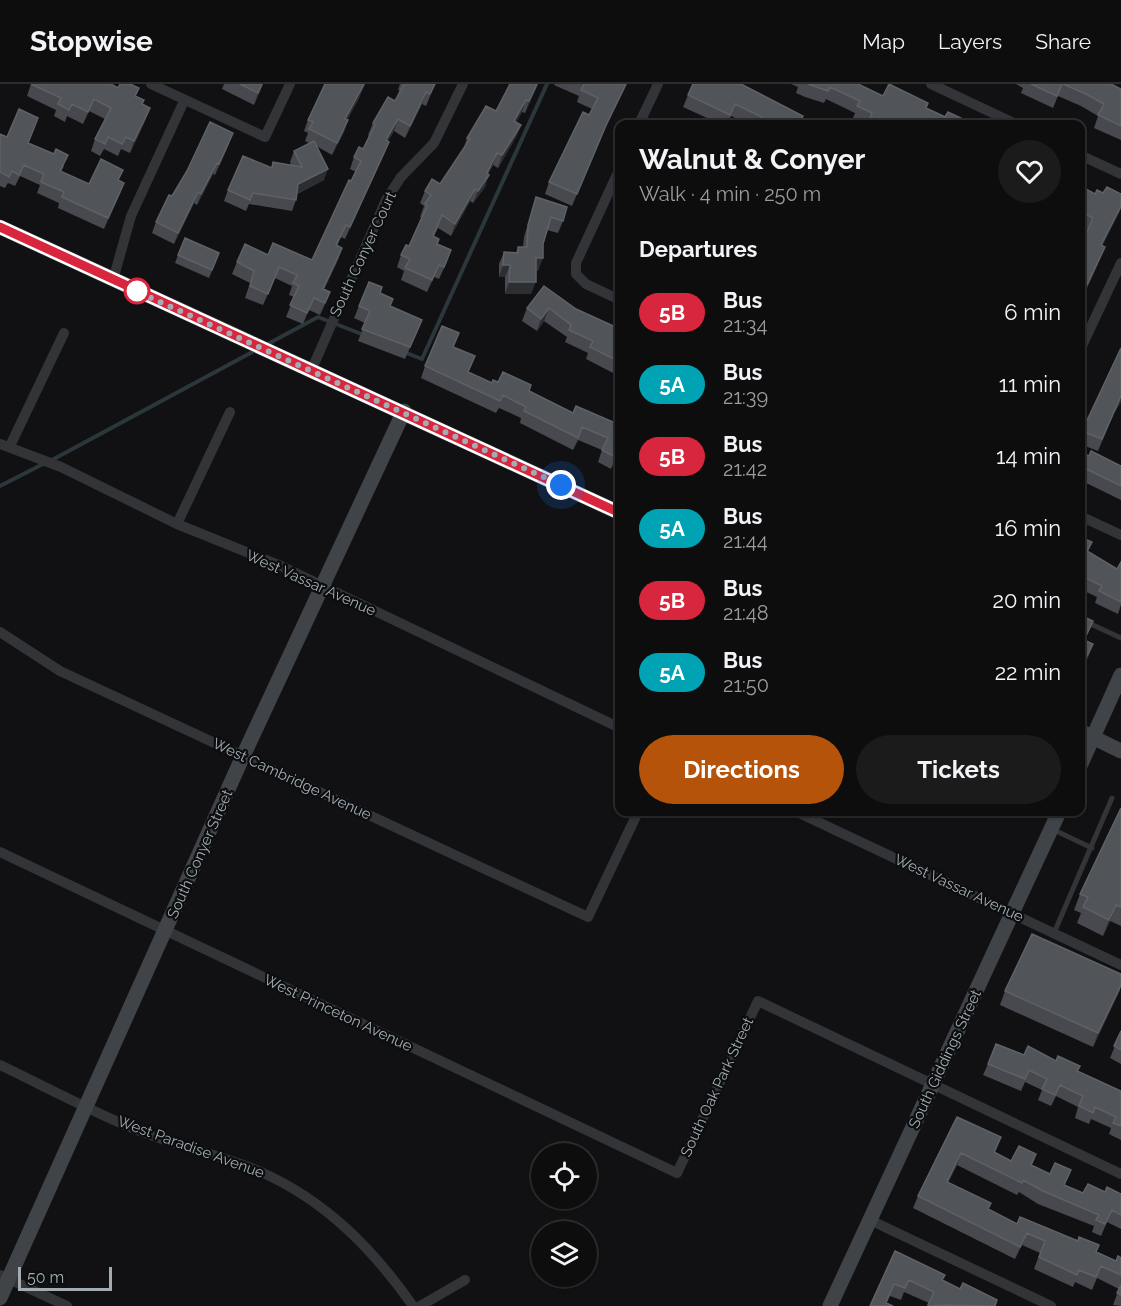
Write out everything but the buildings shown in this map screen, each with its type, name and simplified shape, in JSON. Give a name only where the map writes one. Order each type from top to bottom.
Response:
[{"type":"street","points":[[151,84],[265,137],[290,84]]},
{"type":"street","name":"South Conyer Court","points":[[311,371],[386,200],[401,177],[434,142],[463,84]]},
{"type":"street","points":[[645,120],[658,84]]},
{"type":"street","points":[[931,84],[1008,120]]},
{"type":"street","points":[[113,280],[131,216],[184,100]]},
{"type":"street","points":[[1085,157],[1121,174]]},
{"type":"street","points":[[615,179],[576,263],[576,274],[586,284],[615,298]]},
{"type":"street","points":[[0,226],[615,511]]},
{"type":"street","points":[[1085,330],[1121,263]]},
{"type":"street","points":[[5,445],[64,333]]},
{"type":"street","name":"South Conyer Street","points":[[0,1298],[4,1277],[86,1106],[243,756],[404,411]]},
{"type":"street","points":[[177,524],[230,412]]},
{"type":"street","name":"West Vassar Avenue","points":[[5,445],[61,467],[177,524],[322,586],[615,726]]},
{"type":"street","points":[[1085,518],[1121,535]]},
{"type":"street","name":"West Cambridge Avenue","points":[[0,632],[60,671],[588,917],[636,816]]},
{"type":"street","points":[[1121,675],[1087,734],[1121,751]]},
{"type":"street","name":"West Vassar Avenue","points":[[806,816],[1121,965]]},
{"type":"street","name":"South Giddings Street","points":[[830,1306],[1057,816]]},
{"type":"street","name":"West Princeton Avenue","points":[[0,852],[677,1173]]},
{"type":"street","name":"South Oak Park Street","points":[[677,1173],[758,1001],[932,1085]]},
{"type":"street","name":"West Paradise Avenue","points":[[0,1065],[132,1128],[260,1172],[294,1189],[323,1208],[355,1234],[390,1273],[413,1306]]},
{"type":"street","points":[[932,1085],[1121,1174]]},
{"type":"street","points":[[870,1220],[1051,1306]]},
{"type":"street","points":[[4,1277],[67,1306]]},
{"type":"street","points":[[420,1306],[465,1280]]},
{"type":"lane","points":[[1085,621],[1121,639]]},
{"type":"lane","points":[[1054,933],[1112,798]]},
{"type":"lane","points":[[1051,828],[1092,848]]},
{"type":"waterway","points":[[404,352],[422,359],[547,84]]},
{"type":"waterway","points":[[266,345],[318,317],[364,335]]},
{"type":"waterway","points":[[52,460],[256,350]]},
{"type":"waterway","points":[[0,486],[45,463]]},
{"type":"bus line","name":"5B","points":[[0,227],[279,357],[404,411],[615,511]]},
{"type":"route","points":[[137,291],[134,290],[279,357],[404,411],[561,485]]}]
